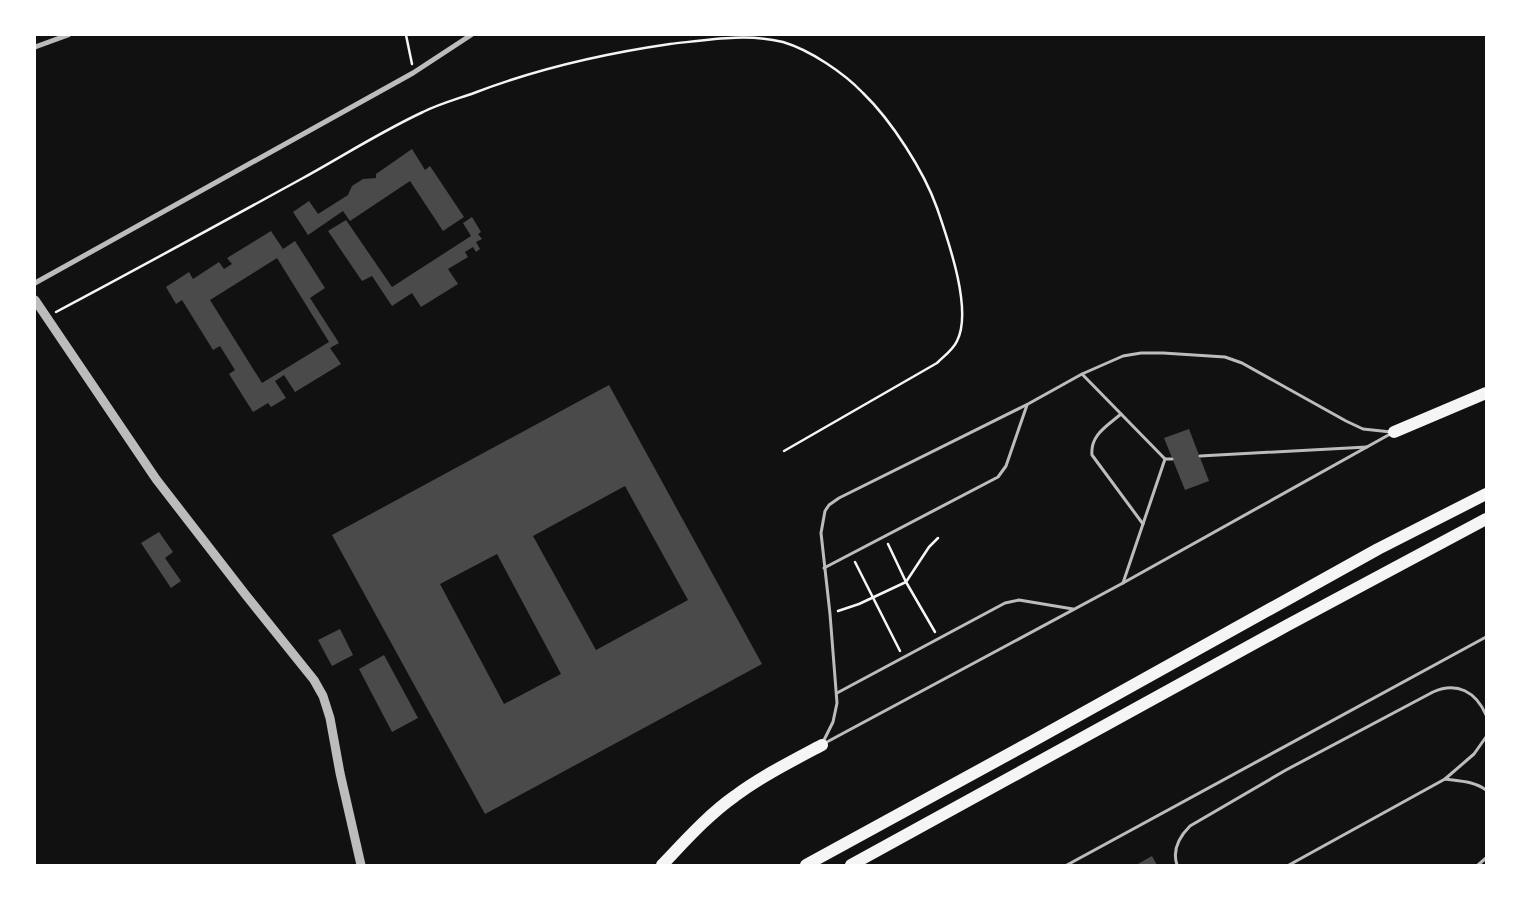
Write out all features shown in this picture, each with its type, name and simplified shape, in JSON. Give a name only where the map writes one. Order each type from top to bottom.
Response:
[{"type":"highway","points":[[1394,432],[1486,393]]},
{"type":"highway","points":[[806,865],[1378,549],[1486,494]]},
{"type":"highway","points":[[851,865],[1486,519]]},
{"type":"highway","points":[[662,865],[734,796],[770,773],[822,745]]},
{"type":"street","points":[[35,47],[68,35]]},
{"type":"street","points":[[35,283],[414,73],[471,35]]},
{"type":"street","points":[[35,300],[156,479],[314,680],[330,718],[360,865]]},
{"type":"lane","points":[[822,745],[834,722],[837,693],[821,533],[828,505],[839,498],[1028,404],[1082,374],[1123,356],[1141,352],[1225,357],[1242,363],[1346,421],[1363,428],[1394,432]]},
{"type":"lane","points":[[1082,374],[1165,460]]},
{"type":"lane","points":[[824,568],[998,477],[1006,466],[1028,404]]},
{"type":"lane","points":[[1121,414],[1097,434],[1092,446],[1092,455],[1143,524]]},
{"type":"lane","points":[[822,745],[1123,584],[1394,432]]},
{"type":"lane","points":[[1200,456],[1370,446]]},
{"type":"lane","points":[[1165,460],[1172,458]]},
{"type":"lane","points":[[1123,584],[1165,460]]},
{"type":"lane","points":[[837,693],[1005,603],[1019,600],[1074,609]]},
{"type":"lane","points":[[1067,865],[1486,637]]},
{"type":"lane","points":[[1176,865],[1176,848],[1181,835],[1190,826],[1286,770],[1433,692],[1450,687],[1461,689],[1473,695],[1482,706],[1486,715]]},
{"type":"lane","points":[[1288,865],[1445,779],[1474,754],[1486,737]]},
{"type":"lane","points":[[1445,779],[1469,782],[1486,790]]},
{"type":"lane","points":[[1478,865],[1486,858]]},
{"type":"path","points":[[406,35],[414,73]]},
{"type":"path","points":[[46,318],[416,116],[434,108],[540,70],[626,50],[726,38],[757,38],[778,41],[792,45],[838,71],[863,92],[885,118],[915,163],[935,203],[958,276],[962,310],[961,330],[957,342],[950,352],[937,363],[784,451]]},
{"type":"path","points":[[884,536],[906,582],[938,638]]},
{"type":"path","points":[[830,614],[859,604],[906,582],[929,547],[938,538]]},
{"type":"path","points":[[850,554],[903,658]]},
{"type":"building","points":[[412,149],[425,170],[430,166],[464,217],[443,231],[410,181],[350,221],[343,211],[308,235],[293,212],[309,201],[318,214],[348,195],[352,186],[363,179],[376,178],[376,174]]},
{"type":"building","points":[[472,217],[481,232],[478,234],[482,239],[476,242],[480,249],[476,252],[473,247],[465,252],[468,257],[448,269],[458,284],[421,307],[412,293],[392,306],[372,276],[362,281],[328,231],[346,220],[392,287],[471,236],[463,223]]},
{"type":"building","points":[[271,231],[283,249],[295,241],[325,288],[310,298],[339,343],[330,348],[341,364],[295,392],[284,375],[275,381],[286,398],[271,407],[268,403],[253,412],[229,374],[235,370],[220,346],[213,350],[182,300],[176,304],[166,287],[189,272],[193,279],[219,262],[224,269],[232,264],[227,258]],"holes":[[[277,258],[329,342],[262,383],[210,300]]]},
{"type":"building","points":[[609,385],[762,664],[485,814],[332,535]],"holes":[[[625,486],[688,600],[596,650],[533,536]],[[497,554],[561,674],[504,704],[440,584]]]},
{"type":"building","points":[[1189,429],[1209,481],[1185,490],[1164,438]]},
{"type":"building","points":[[159,532],[173,552],[165,558],[181,581],[171,588],[141,543]]},
{"type":"building","points":[[340,629],[353,655],[332,666],[318,640]]},
{"type":"building","points":[[384,655],[418,718],[392,732],[359,669]]},
{"type":"building","points":[[1152,856],[1157,865],[1136,865]]}]
